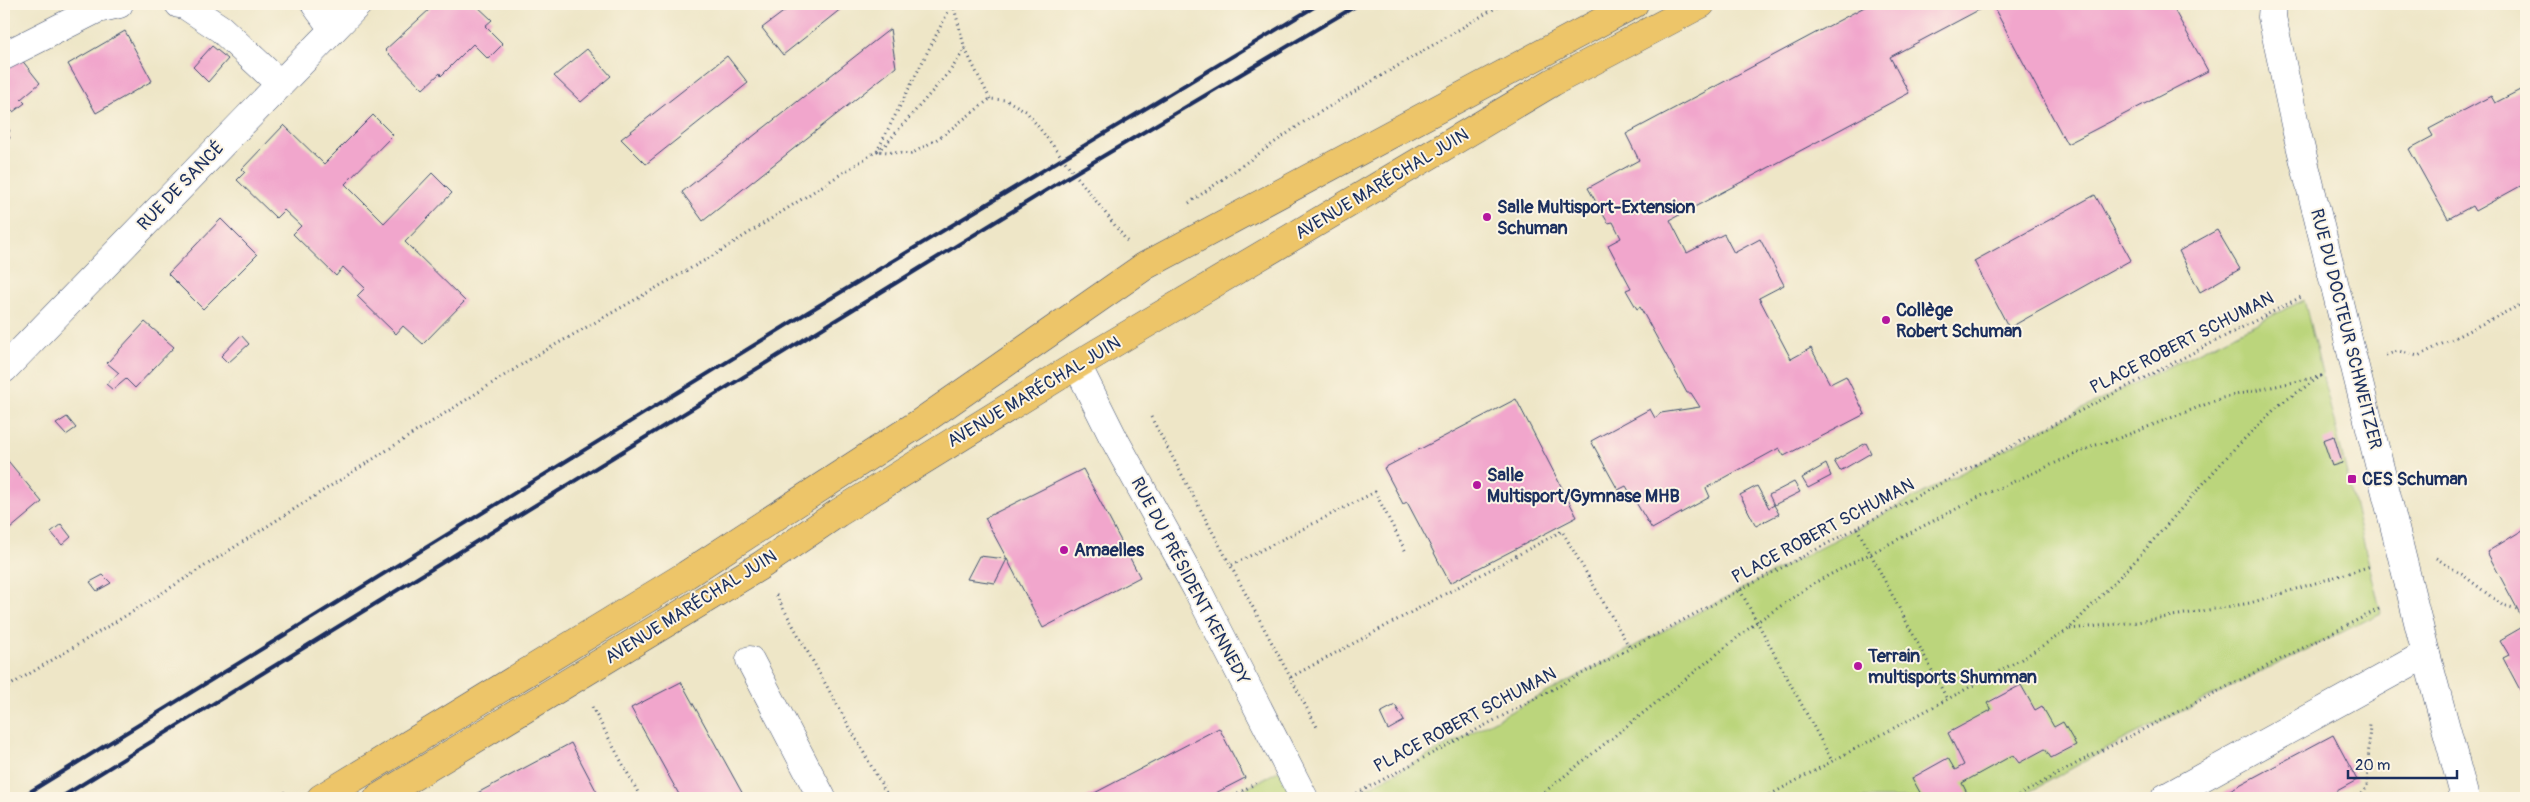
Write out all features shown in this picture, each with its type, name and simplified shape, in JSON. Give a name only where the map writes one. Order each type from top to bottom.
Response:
[{"type":"main road","name":"AVENUE MARÉCHAL JUIN","points":[[333,795],[694,570],[921,422],[1145,266],[1634,4]]},
{"type":"main road","name":"AVENUE MARÉCHAL JUIN","points":[[378,798],[760,566],[838,513],[1077,365],[1553,82],[1701,4]]},
{"type":"street","points":[[4,56],[97,9],[119,4]]},
{"type":"street","points":[[179,4],[185,5],[221,29],[280,84]]},
{"type":"street","points":[[314,4],[333,28]]},
{"type":"street","name":"RUE DE SANCÉ","points":[[4,369],[358,4]]},
{"type":"street","name":"RUE DU DOCTEUR SCHWEITZER","points":[[2273,4],[2272,17],[2296,129],[2404,558],[2426,654],[2465,798]]},
{"type":"street","name":"RUE DU PRÉSIDENT KENNEDY","points":[[1077,365],[1113,437],[1198,591],[1304,798]]},
{"type":"street","points":[[2165,798],[2426,654]]},
{"type":"street","points":[[750,660],[822,798]]},
{"type":"path","points":[[952,4],[965,49],[990,99]]},
{"type":"path","points":[[877,151],[952,4]]},
{"type":"path","points":[[1182,208],[1239,165],[1305,121],[1502,4]]},
{"type":"path","points":[[4,689],[137,609],[532,358],[716,254],[877,151],[886,144],[950,71],[965,49]]},
{"type":"path","points":[[877,151],[911,154],[939,138],[990,99],[1006,100],[1026,111],[1128,242]]},
{"type":"path","name":"PLACE ROBERT SCHUMAN","points":[[1348,798],[1857,528],[2304,295]]},
{"type":"path","points":[[1537,798],[1757,622],[1816,582],[1981,496],[2096,445],[2222,398],[2321,376],[2398,351],[2418,356],[2526,302]]},
{"type":"path","points":[[1764,798],[2020,660],[2069,630],[2134,562],[2234,449],[2279,405],[2321,376]]},
{"type":"path","points":[[1151,417],[1232,565],[1318,730]]},
{"type":"path","points":[[1232,565],[1375,492],[1406,552]]},
{"type":"path","points":[[1857,528],[1947,700]]},
{"type":"path","points":[[1290,677],[1562,531],[1630,648]]},
{"type":"path","points":[[2069,630],[2137,622],[2250,603],[2349,572],[2404,558],[2436,557],[2502,605],[2517,609]]},
{"type":"path","points":[[760,566],[889,798]]},
{"type":"path","points":[[1740,590],[1832,761]]},
{"type":"path","points":[[2014,798],[2094,754],[2384,606]]},
{"type":"path","points":[[576,678],[641,798]]},
{"type":"path","points":[[2359,798],[2367,788],[2371,731],[2369,686]]},
{"type":"green space","points":[[2304,300],[2381,613],[2129,737],[2018,798],[1348,798],[2076,412]]},
{"type":"green space","points":[[1287,766],[1304,798],[1229,798]]},
{"type":"building","points":[[430,4],[475,4],[492,20],[485,26],[503,44],[488,59],[473,44],[441,76],[440,73],[423,89],[385,50],[430,9],[428,6]]},
{"type":"building","points":[[794,4],[847,4],[783,55],[762,28]]},
{"type":"building","points":[[1870,4],[1990,4],[1890,57],[1909,93],[1670,220],[1687,253],[1724,234],[1734,253],[1760,239],[1784,285],[1759,298],[1791,359],[1811,348],[1830,384],[1846,376],[1865,414],[1784,456],[1779,448],[1706,488],[1710,497],[1652,529],[1626,486],[1618,490],[1591,441],[1650,409],[1655,418],[1661,413],[1700,407],[1691,393],[1687,393],[1640,307],[1637,309],[1626,290],[1631,288],[1608,245],[1621,238],[1613,222],[1608,223],[1588,188],[1639,160],[1626,134]]},
{"type":"building","points":[[1992,4],[2171,4],[2208,71],[2067,144]]},
{"type":"building","points":[[890,29],[896,67],[703,221],[682,192]]},
{"type":"building","points":[[125,31],[152,81],[96,113],[68,64]]},
{"type":"building","points":[[212,46],[228,59],[208,82],[193,67]]},
{"type":"building","points":[[587,49],[611,76],[581,102],[554,76]]},
{"type":"building","points":[[727,56],[748,83],[646,164],[621,139]]},
{"type":"building","points":[[21,59],[40,83],[21,99],[25,103],[13,112],[4,101],[4,69]]},
{"type":"building","points":[[2520,90],[2526,101],[2526,183],[2475,211],[2472,206],[2448,219],[2409,149],[2433,136],[2429,129],[2491,96],[2495,103]]},
{"type":"building","points":[[373,115],[393,135],[345,184],[384,223],[432,173],[452,193],[405,242],[465,301],[423,344],[403,326],[396,334],[357,296],[365,288],[343,267],[336,276],[293,234],[301,226],[284,210],[276,218],[237,180],[245,172],[242,169],[284,125],[324,164]]},
{"type":"building","points":[[4,124],[10,131],[7,133],[10,138],[4,143]]},
{"type":"building","points":[[2095,195],[2131,260],[2009,328],[1974,261]]},
{"type":"building","points":[[221,219],[257,255],[203,309],[168,274]]},
{"type":"building","points":[[2217,230],[2240,269],[2200,292],[2179,251]]},
{"type":"building","points":[[145,322],[174,347],[135,388],[126,379],[113,390],[106,384],[119,373],[107,363]]},
{"type":"building","points":[[241,335],[249,344],[228,363],[221,356]]},
{"type":"building","name":"Salle Multisport/Gymnase MHB","points":[[1516,399],[1577,517],[1450,583],[1407,502],[1403,504],[1384,468]]},
{"type":"building","points":[[67,417],[76,428],[66,435],[56,424]]},
{"type":"building","points":[[2334,436],[2342,463],[2332,466],[2323,440]]},
{"type":"building","points":[[1866,443],[1871,453],[1840,471],[1834,461]]},
{"type":"building","points":[[4,456],[42,502],[10,529],[4,521]]},
{"type":"building","points":[[1826,464],[1831,476],[1808,488],[1802,478]]},
{"type":"building","points":[[1083,469],[1140,577],[1043,628],[985,518]]},
{"type":"building","points":[[1794,482],[1800,492],[1774,505],[1769,495]]},
{"type":"building","points":[[1757,486],[1769,508],[1774,505],[1779,514],[1756,526],[1740,495]]},
{"type":"building","points":[[61,524],[71,537],[62,545],[51,532]]},
{"type":"building","points":[[2526,528],[2526,625],[2487,552]]},
{"type":"building","points":[[979,556],[1007,559],[995,583],[967,579]]},
{"type":"building","points":[[103,575],[111,583],[97,591],[90,582]]},
{"type":"building","points":[[2526,625],[2526,701],[2503,658],[2509,655],[2500,640]]},
{"type":"building","points":[[681,682],[745,798],[681,798],[631,708]]},
{"type":"building","points":[[2021,685],[2035,710],[2042,706],[2054,727],[2063,722],[2076,745],[2051,758],[2045,749],[2019,763],[2013,755],[1962,783],[1968,795],[1962,798],[1923,798],[1912,778],[1948,758],[1955,770],[1964,765],[1948,733],[1991,710],[1987,703]]},
{"type":"building","points":[[1395,705],[1404,721],[1388,730],[1380,713]]},
{"type":"building","points":[[1219,728],[1245,778],[1206,798],[1085,798]]},
{"type":"building","points":[[2333,735],[2357,780],[2324,798],[2215,798]]},
{"type":"building","points":[[571,743],[600,798],[468,798]]},
{"type":"railway","points":[[20,798],[808,312],[1319,4]]},
{"type":"railway","points":[[60,798],[1063,180],[1359,4]]},
{"type":"place","name":"Salle Multisport-Extension Schuman","points":[[1487,217]]},
{"type":"place","name":"Collège Robert Schuman","points":[[1886,320]]},
{"type":"place","name":"CES Schuman","points":[[2352,479]]},
{"type":"place","name":"Salle Multisport/Gymnase MHB","points":[[1477,485]]},
{"type":"place","name":"Amaelles","points":[[1064,550]]},
{"type":"place","name":"Terrain multisports Shumman","points":[[1858,666]]}]
